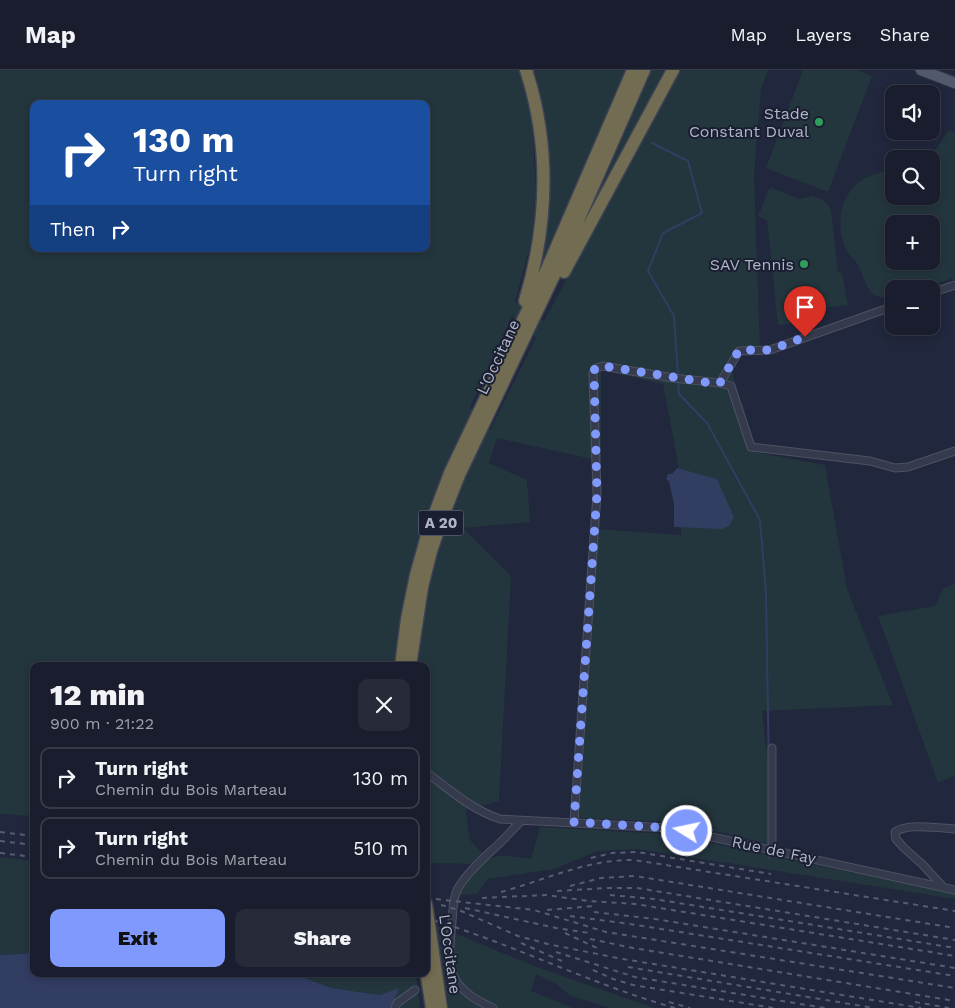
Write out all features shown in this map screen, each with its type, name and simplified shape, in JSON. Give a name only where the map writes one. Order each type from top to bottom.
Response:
[{"type":"highway","points":[[510,346],[532,277],[540,242],[544,202],[543,149],[539,121],[526,70]]},
{"type":"highway","name":"L'Occitane","points":[[402,662],[407,619],[416,575],[428,532],[457,457],[544,276],[633,70]]},
{"type":"highway","name":"L'Occitane","points":[[411,662],[422,587],[431,551],[444,513],[459,475],[555,273],[644,70]]},
{"type":"highway","points":[[529,329],[541,315],[673,70]]},
{"type":"highway","name":"L'Occitane","points":[[430,932],[441,1008]]},
{"type":"highway","name":"L'Occitane","points":[[427,977],[432,1008]]},
{"type":"main road","points":[[920,70],[955,83]]},
{"type":"street","points":[[940,290],[955,285]]},
{"type":"street","points":[[720,383],[739,350],[770,350],[885,309]]},
{"type":"street","points":[[574,822],[597,494],[594,370],[598,366],[731,386],[751,447],[870,461],[895,468],[908,466],[955,451]]},
{"type":"street","points":[[772,748],[772,850]]},
{"type":"street","name":"Rue de Fay","points":[[430,774],[468,804],[484,814],[500,819],[670,828],[955,890]]},
{"type":"street","points":[[493,1008],[467,994],[457,983],[451,970],[449,943],[455,895],[459,885],[470,872],[521,821]]},
{"type":"street","points":[[944,888],[896,839],[896,832],[899,829],[908,827],[955,829]]},
{"type":"street","points":[[395,1008],[397,1003],[415,990]]},
{"type":"shaded area","points":[[0,70],[519,70],[531,106],[536,191],[532,238],[515,302],[544,321],[660,101],[681,70],[768,70],[761,89],[754,176],[760,348],[742,353],[732,370],[749,451],[825,465],[847,589],[893,705],[762,711],[777,846],[670,822],[579,818],[598,529],[681,535],[679,469],[663,384],[601,370],[601,461],[497,438],[489,463],[527,480],[530,522],[463,528],[511,576],[499,801],[466,810],[470,840],[484,855],[476,864],[430,864],[430,662],[30,662],[30,816],[0,814]],"holes":[[[512,316],[536,338],[490,430],[470,407]]]},
{"type":"shaded area","points":[[530,70],[626,70],[542,262],[547,183]]},
{"type":"shaded area","points":[[650,70],[668,70],[599,198],[596,195]]},
{"type":"shaded area","name":"Stade Constant Duval","points":[[803,70],[857,70],[872,76],[828,192],[766,168]]},
{"type":"shaded area","points":[[949,130],[955,133],[955,280],[951,279],[940,282],[940,280],[885,280],[885,297],[872,293],[860,268],[844,244],[840,225],[842,207],[851,190],[862,180],[885,171],[885,205],[940,205],[940,150],[936,150]]},
{"type":"shaded area","name":"SAV Tennis","points":[[770,187],[799,199],[813,196],[821,199],[828,205],[831,210],[838,272],[842,273],[848,305],[815,309],[811,322],[778,325],[767,220],[758,216]]},
{"type":"shaded area","points":[[955,584],[955,775],[938,783],[878,616],[935,606],[943,588]]},
{"type":"shaded area","points":[[540,827],[668,834],[955,894],[955,899],[638,849],[597,851],[554,869],[488,879],[477,894],[459,895],[476,871],[492,858],[506,856],[531,859]]},
{"type":"shaded area","points":[[0,857],[30,861],[30,953],[0,955]]},
{"type":"shaded area","points":[[437,926],[537,967],[654,1008],[610,1008],[571,996],[556,984],[536,974],[531,991],[573,1008],[449,1008]]},
{"type":"shaded area","points":[[302,977],[416,977],[420,1008],[391,1008],[398,989],[380,995],[331,988]]},
{"type":"water","points":[[677,468],[717,479],[734,517],[729,526],[722,529],[674,527],[674,504],[669,481],[666,479],[668,474],[672,474]]},
{"type":"water","points":[[30,953],[30,977],[302,977],[331,988],[380,995],[399,988],[391,1008],[0,1008],[0,955]]},
{"type":"waterway","points":[[652,143],[688,161],[702,213],[663,233],[648,271],[674,316],[678,375]]},
{"type":"waterway","points":[[678,380],[679,394],[707,423],[760,520],[766,594],[769,775]]},
{"type":"waterway","points":[[769,852],[769,858]]},
{"type":"railway","points":[[0,832],[30,836]]},
{"type":"railway","points":[[0,841],[30,845]]},
{"type":"railway","points":[[591,858],[612,853],[637,852],[771,874]]},
{"type":"railway","points":[[0,853],[30,857]]},
{"type":"railway","points":[[501,892],[583,867],[600,863],[634,860],[955,911]]},
{"type":"railway","points":[[570,886],[601,878],[635,876],[955,928]]},
{"type":"railway","points":[[557,891],[637,888],[955,940]]},
{"type":"railway","points":[[482,898],[546,895],[589,901],[635,904],[955,956]]},
{"type":"railway","points":[[610,895],[654,899],[955,948]]},
{"type":"railway","points":[[430,898],[534,910],[606,932],[955,988]]},
{"type":"railway","points":[[441,905],[459,910],[518,936],[548,944],[617,958],[921,1008]]},
{"type":"railway","points":[[547,910],[594,906]]},
{"type":"railway","points":[[465,908],[556,928],[590,933]]},
{"type":"railway","points":[[594,912],[655,919],[955,968]]},
{"type":"railway","points":[[570,916],[955,976]]},
{"type":"railway","points":[[430,919],[489,939],[612,987],[675,1008]]},
{"type":"railway","points":[[565,933],[599,949]]},
{"type":"railway","points":[[590,939],[633,948],[955,1001]]},
{"type":"railway","points":[[521,943],[562,961]]},
{"type":"railway","points":[[556,952],[635,977],[825,1008]]},
{"type":"railway","points":[[628,967],[874,1008]]},
{"type":"railway","points":[[593,970],[633,985],[774,1008]]},
{"type":"railway","points":[[669,1002],[690,1008]]},
{"type":"railway","points":[[915,1002],[949,1008]]},
{"type":"place","name":"Stade Constant Duval","points":[[819,122]]},
{"type":"place","name":"SAV Tennis","points":[[804,264]]},
{"type":"route","points":[[687,831],[670,828],[574,822],[597,494],[594,370],[598,366],[603,366],[717,384],[720,383],[739,350],[770,350],[805,337]]}]
